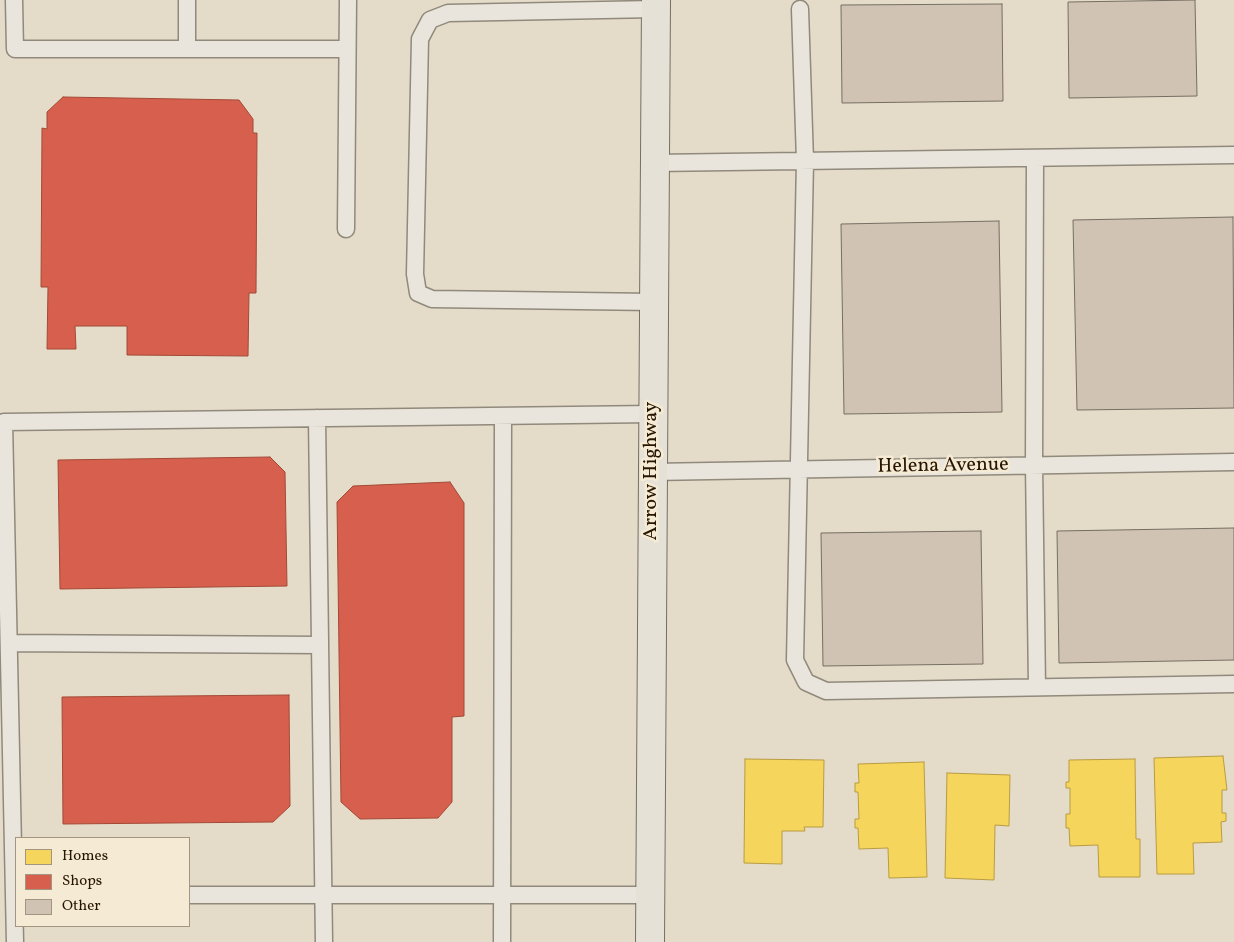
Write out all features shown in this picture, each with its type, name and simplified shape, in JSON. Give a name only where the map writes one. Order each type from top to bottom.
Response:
[{"type":"main road","name":"Arrow Highway","points":[[650,942],[656,5]]},
{"type":"lane","points":[[14,0],[15,49],[346,49]]},
{"type":"lane","points":[[187,0],[187,48]]},
{"type":"lane","points":[[346,228],[346,49],[348,0]]},
{"type":"lane","points":[[653,302],[432,299],[418,293],[415,274],[420,39],[430,20],[448,13],[656,5]]},
{"type":"lane","points":[[800,9],[804,161],[795,660],[806,682],[826,691],[1234,684]]},
{"type":"lane","points":[[654,163],[1234,155]]},
{"type":"lane","points":[[1035,158],[1034,465],[1037,687]]},
{"type":"lane","points":[[15,942],[4,422],[652,414]]},
{"type":"lane","points":[[502,942],[503,416]]},
{"type":"lane","points":[[317,418],[324,942]]},
{"type":"lane","name":"Helena Avenue","points":[[652,472],[1234,462]]},
{"type":"lane","points":[[9,643],[320,645]]},
{"type":"lane","points":[[190,896],[650,895]]},
{"type":"building: Homes","points":[[1223,756],[1227,790],[1222,790],[1222,813],[1226,813],[1226,821],[1221,822],[1222,842],[1193,843],[1194,874],[1157,874],[1154,758]]},
{"type":"building: Homes","points":[[745,759],[824,760],[823,827],[804,827],[805,831],[782,831],[782,864],[744,863]]},
{"type":"building: Homes","points":[[1135,759],[1136,839],[1140,839],[1140,877],[1099,877],[1098,845],[1070,846],[1069,828],[1066,828],[1066,814],[1070,814],[1070,788],[1066,788],[1066,782],[1069,782],[1069,760]]},
{"type":"building: Homes","points":[[924,762],[927,877],[889,878],[888,848],[859,849],[858,828],[855,828],[855,819],[859,819],[858,792],[855,792],[855,783],[859,783],[858,764]]},
{"type":"building: Homes","points":[[947,773],[1010,775],[1009,826],[995,825],[994,880],[945,878]]},
{"type":"building: Shops","points":[[63,97],[239,100],[253,119],[253,133],[257,133],[256,293],[249,293],[248,356],[127,355],[127,326],[75,326],[76,349],[47,349],[48,287],[41,287],[42,128],[47,129],[47,112]]},
{"type":"building: Shops","points":[[270,457],[285,472],[287,586],[60,589],[58,460]]},
{"type":"building: Shops","points":[[450,482],[464,503],[464,716],[452,717],[452,802],[438,818],[360,819],[341,802],[337,502],[353,486]]},
{"type":"building: Shops","points":[[289,695],[290,806],[273,822],[63,824],[62,697]]},
{"type":"building: Other","points":[[1195,0],[1197,96],[1069,98],[1068,2]]},
{"type":"building: Other","points":[[1002,4],[1003,101],[842,103],[841,5]]},
{"type":"building: Other","points":[[1233,217],[1234,408],[1077,410],[1073,220]]},
{"type":"building: Other","points":[[999,221],[1002,412],[844,414],[841,224]]},
{"type":"building: Other","points":[[1234,528],[1234,660],[1059,663],[1057,531]]},
{"type":"building: Other","points":[[981,531],[983,664],[823,666],[821,533]]}]
